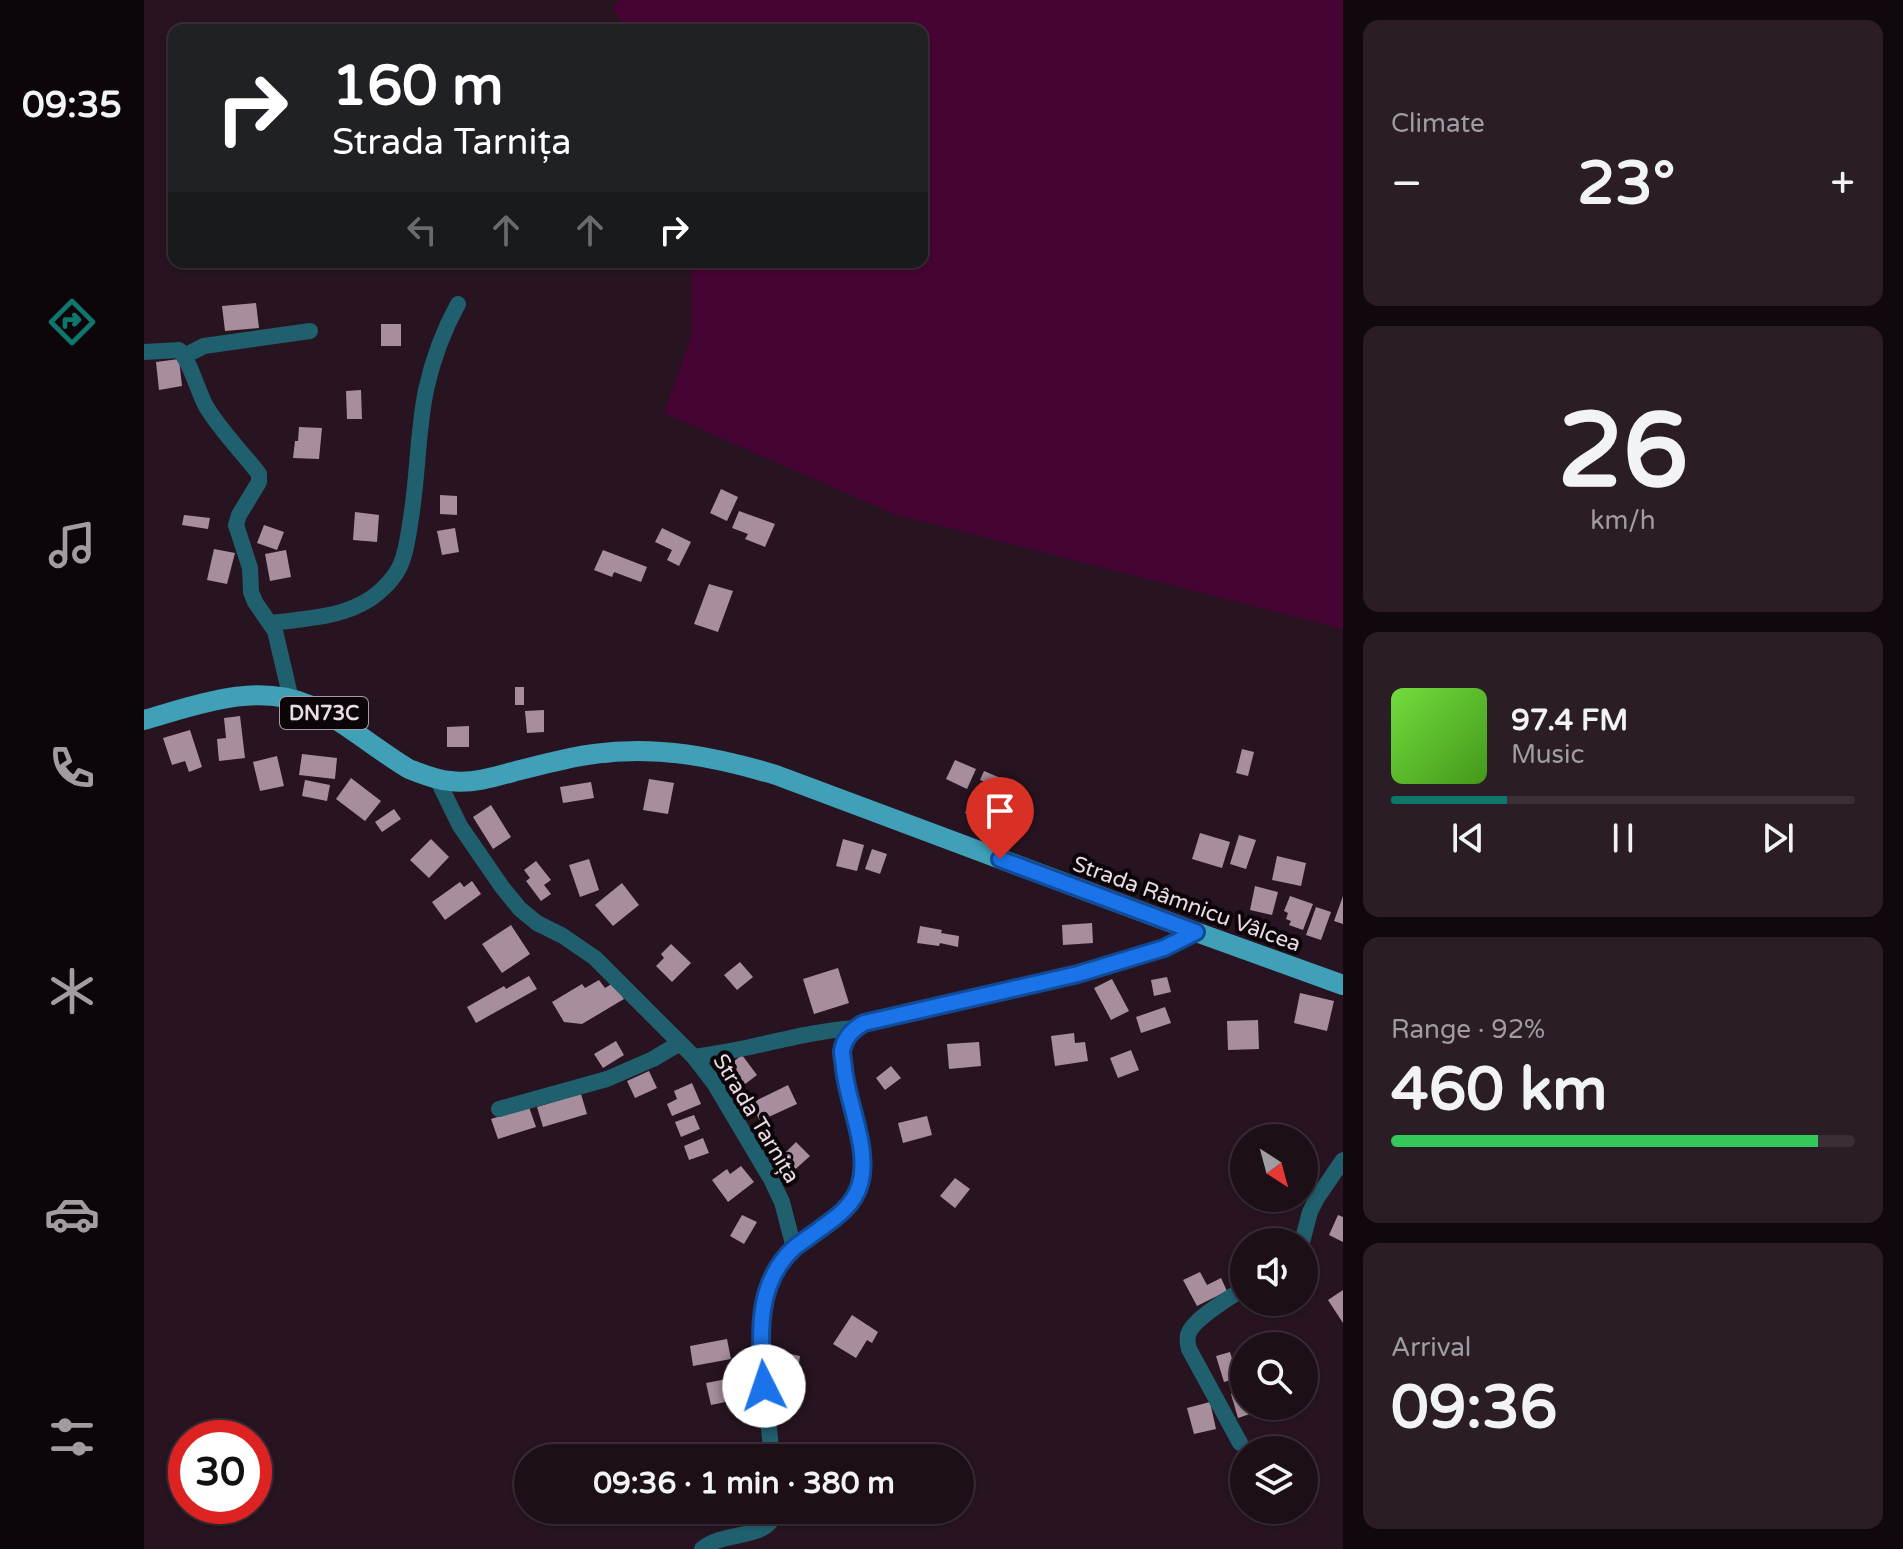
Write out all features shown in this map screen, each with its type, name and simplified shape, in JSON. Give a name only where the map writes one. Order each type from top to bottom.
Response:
[{"type":"main road","name":"Strada Râmnicu Vâlcea","points":[[144,720],[236,696],[291,699],[327,715],[409,769],[450,781],[476,781],[592,754],[622,751],[710,757],[776,775],[1343,985]]},
{"type":"street","points":[[272,623],[338,612],[362,604],[383,588],[400,567],[415,498],[426,393],[435,351],[458,304]]},
{"type":"street","points":[[184,356],[204,346],[310,331]]},
{"type":"street","points":[[144,352],[179,350],[207,407],[259,474],[259,482],[236,525],[250,568],[251,592],[275,631],[291,699]]},
{"type":"street","name":"Strada Tarnița","points":[[437,779],[460,826],[520,909],[537,923],[595,958],[694,1057],[714,1083],[771,1179],[782,1202],[794,1248]]},
{"type":"street","name":"Strada Tarnița","points":[[694,1057],[826,1030],[854,1028],[864,1023],[1078,974],[1164,948],[1196,932]]},
{"type":"street","points":[[771,1444],[761,1319],[765,1299],[782,1263],[794,1248],[852,1203],[861,1183],[862,1152],[842,1050],[854,1028]]},
{"type":"street","points":[[499,1109],[607,1079],[653,1059],[680,1043]]},
{"type":"street","points":[[1306,1228],[1317,1198],[1343,1160]]},
{"type":"street","points":[[1230,1298],[1198,1321],[1187,1339],[1189,1349],[1236,1436]]},
{"type":"street","points":[[702,1549],[733,1535],[765,1529],[770,1524]]},
{"type":"shaded area","points":[[619,0],[1343,0],[1343,629],[894,514],[664,413],[692,334],[691,268],[928,268],[928,24],[623,24],[613,9]]},
{"type":"building","points":[[256,303],[259,328],[225,331],[222,306]]},
{"type":"building","points":[[381,324],[401,324],[401,346],[381,346]]},
{"type":"building","points":[[179,359],[182,386],[159,390],[156,362]]},
{"type":"building","points":[[361,390],[362,419],[347,419],[346,391]]},
{"type":"building","points":[[299,427],[322,428],[319,459],[293,458]]},
{"type":"building","points":[[721,489],[738,497],[727,521],[710,513]]},
{"type":"building","points":[[440,495],[457,496],[457,515],[440,514]]},
{"type":"building","points":[[739,511],[775,524],[765,547],[745,539],[748,534],[732,528]]},
{"type":"building","points":[[355,512],[379,515],[377,542],[353,540]]},
{"type":"building","points":[[184,515],[210,518],[208,529],[182,525]]},
{"type":"building","points":[[264,525],[284,532],[277,550],[257,543]]},
{"type":"building","points":[[455,528],[459,552],[442,555],[437,531]]},
{"type":"building","points":[[662,528],[691,542],[679,566],[667,560],[672,550],[655,542]]},
{"type":"building","points":[[214,549],[235,553],[227,584],[207,580]]},
{"type":"building","points":[[286,550],[291,577],[270,581],[265,554]]},
{"type":"building","points":[[603,550],[647,567],[641,582],[614,572],[612,577],[594,570]]},
{"type":"building","points":[[709,584],[733,591],[718,632],[694,624]]},
{"type":"building","points":[[515,687],[524,687],[524,705],[515,705]]},
{"type":"building","points":[[544,710],[544,732],[527,733],[525,711]]},
{"type":"building","points":[[240,716],[245,758],[219,761],[217,739],[226,738],[224,718]]},
{"type":"building","points":[[469,726],[469,747],[447,747],[447,727]]},
{"type":"building","points":[[190,730],[202,767],[189,772],[185,761],[172,765],[163,738]]},
{"type":"building","points":[[1242,749],[1254,752],[1248,776],[1236,773]]},
{"type":"building","points":[[302,754],[337,758],[335,779],[299,775]]},
{"type":"building","points":[[277,756],[284,786],[260,791],[253,762]]},
{"type":"building","points":[[955,760],[976,769],[967,789],[946,779]]},
{"type":"building","points":[[984,771],[1017,785],[1008,806],[996,801],[1001,789],[980,780]]},
{"type":"building","points":[[351,778],[381,801],[365,821],[336,799]]},
{"type":"building","points":[[649,779],[674,783],[668,814],[643,810]]},
{"type":"building","points":[[305,780],[330,785],[327,801],[302,796]]},
{"type":"building","points":[[591,782],[594,798],[563,803],[560,787]]},
{"type":"building","points":[[975,790],[993,798],[982,821],[965,813]]},
{"type":"building","points":[[491,805],[511,837],[493,849],[473,817]]},
{"type":"building","points":[[394,809],[401,819],[382,832],[375,822]]},
{"type":"building","points":[[1200,833],[1230,842],[1222,868],[1192,859]]},
{"type":"building","points":[[1239,835],[1256,840],[1246,869],[1230,864]]},
{"type":"building","points":[[431,839],[449,857],[429,878],[410,860]]},
{"type":"building","points":[[843,839],[864,845],[857,871],[836,866]]},
{"type":"building","points":[[872,849],[887,854],[880,874],[865,869]]},
{"type":"building","points":[[1277,856],[1306,863],[1301,886],[1272,880]]},
{"type":"building","points":[[589,859],[599,890],[580,897],[569,865]]},
{"type":"building","points":[[536,861],[551,880],[544,885],[551,894],[541,901],[526,881],[530,878],[524,870]]},
{"type":"building","points":[[472,881],[481,894],[445,920],[432,902],[460,882],[464,887]]},
{"type":"building","points":[[622,883],[639,905],[613,926],[595,905]]},
{"type":"building","points":[[1255,886],[1278,892],[1272,915],[1250,910]]},
{"type":"building","points":[[1290,896],[1313,904],[1303,930],[1289,925],[1291,921],[1286,919],[1288,913],[1284,911]]},
{"type":"building","points":[[1343,896],[1343,924],[1334,921]]},
{"type":"building","points":[[1316,907],[1331,912],[1321,940],[1306,935]]},
{"type":"building","points":[[1092,923],[1093,943],[1063,945],[1062,925]]},
{"type":"building","points":[[511,925],[530,954],[502,973],[482,944]]},
{"type":"building","points":[[920,926],[959,936],[958,947],[917,943]]},
{"type":"building","points":[[671,944],[691,963],[672,982],[656,966],[664,958],[661,954]]},
{"type":"building","points":[[740,962],[753,977],[737,990],[724,975]]},
{"type":"building","points":[[838,968],[849,1003],[814,1014],[803,979]]},
{"type":"building","points":[[529,976],[537,989],[476,1023],[467,1007]]},
{"type":"building","points":[[1167,977],[1171,992],[1154,996],[1151,980]]},
{"type":"building","points":[[1112,979],[1129,1011],[1111,1020],[1094,988]]},
{"type":"building","points":[[599,980],[605,988],[613,983],[624,999],[582,1024],[564,1022],[552,1002],[582,984],[585,988]]},
{"type":"building","points":[[1300,993],[1334,1001],[1327,1031],[1294,1023]]},
{"type":"building","points":[[1165,1007],[1171,1023],[1141,1033],[1136,1017]]},
{"type":"building","points":[[1258,1020],[1259,1049],[1228,1050],[1227,1021]]},
{"type":"building","points":[[1074,1033],[1075,1043],[1085,1042],[1088,1061],[1055,1066],[1051,1036]]},
{"type":"building","points":[[616,1041],[624,1055],[603,1068],[594,1054]]},
{"type":"building","points":[[979,1042],[981,1066],[949,1069],[947,1044]]},
{"type":"building","points":[[1131,1050],[1139,1070],[1118,1078],[1110,1058]]},
{"type":"building","points":[[742,1055],[757,1075],[736,1091],[721,1071]]},
{"type":"building","points":[[891,1066],[901,1078],[885,1090],[876,1078]]},
{"type":"building","points":[[649,1071],[657,1088],[635,1098],[627,1081]]},
{"type":"building","points":[[692,1083],[701,1104],[672,1116],[667,1104],[677,1099],[674,1091]]},
{"type":"building","points":[[788,1085],[797,1104],[760,1121],[751,1103]]},
{"type":"building","points":[[581,1094],[587,1114],[543,1127],[537,1107]]},
{"type":"building","points":[[529,1107],[536,1127],[498,1139],[491,1119]]},
{"type":"building","points":[[694,1115],[700,1129],[681,1137],[675,1122]]},
{"type":"building","points":[[927,1116],[932,1135],[903,1143],[898,1123]]},
{"type":"building","points":[[703,1138],[709,1153],[689,1160],[684,1146]]},
{"type":"building","points":[[796,1142],[810,1156],[789,1175],[776,1162]]},
{"type":"building","points":[[741,1166],[754,1182],[728,1202],[712,1180],[727,1169],[730,1174]]},
{"type":"building","points":[[955,1178],[970,1189],[955,1208],[940,1196]]},
{"type":"building","points":[[742,1215],[757,1222],[744,1244],[730,1236]]},
{"type":"building","points":[[1338,1215],[1343,1217],[1343,1242],[1329,1235]]},
{"type":"building","points":[[1200,1272],[1207,1285],[1221,1278],[1227,1291],[1197,1306],[1183,1280]]},
{"type":"building","points":[[1343,1290],[1343,1323],[1328,1300]]},
{"type":"building","points":[[852,1315],[878,1332],[872,1343],[867,1340],[856,1358],[833,1344]]},
{"type":"building","points":[[727,1339],[731,1359],[693,1366],[690,1346]]},
{"type":"building","points":[[776,1351],[800,1356],[798,1369],[773,1365]]},
{"type":"building","points":[[1230,1352],[1230,1380],[1224,1382],[1216,1356]]},
{"type":"building","points":[[732,1378],[733,1383],[737,1382],[740,1399],[711,1405],[706,1383]]},
{"type":"building","points":[[1210,1402],[1216,1429],[1194,1434],[1187,1408]]},
{"type":"route","points":[[764,1386],[761,1319],[772,1281],[794,1248],[852,1203],[861,1183],[862,1152],[848,1094],[842,1050],[854,1028],[864,1023],[1078,974],[1164,948],[1196,932],[1000,859]]}]
